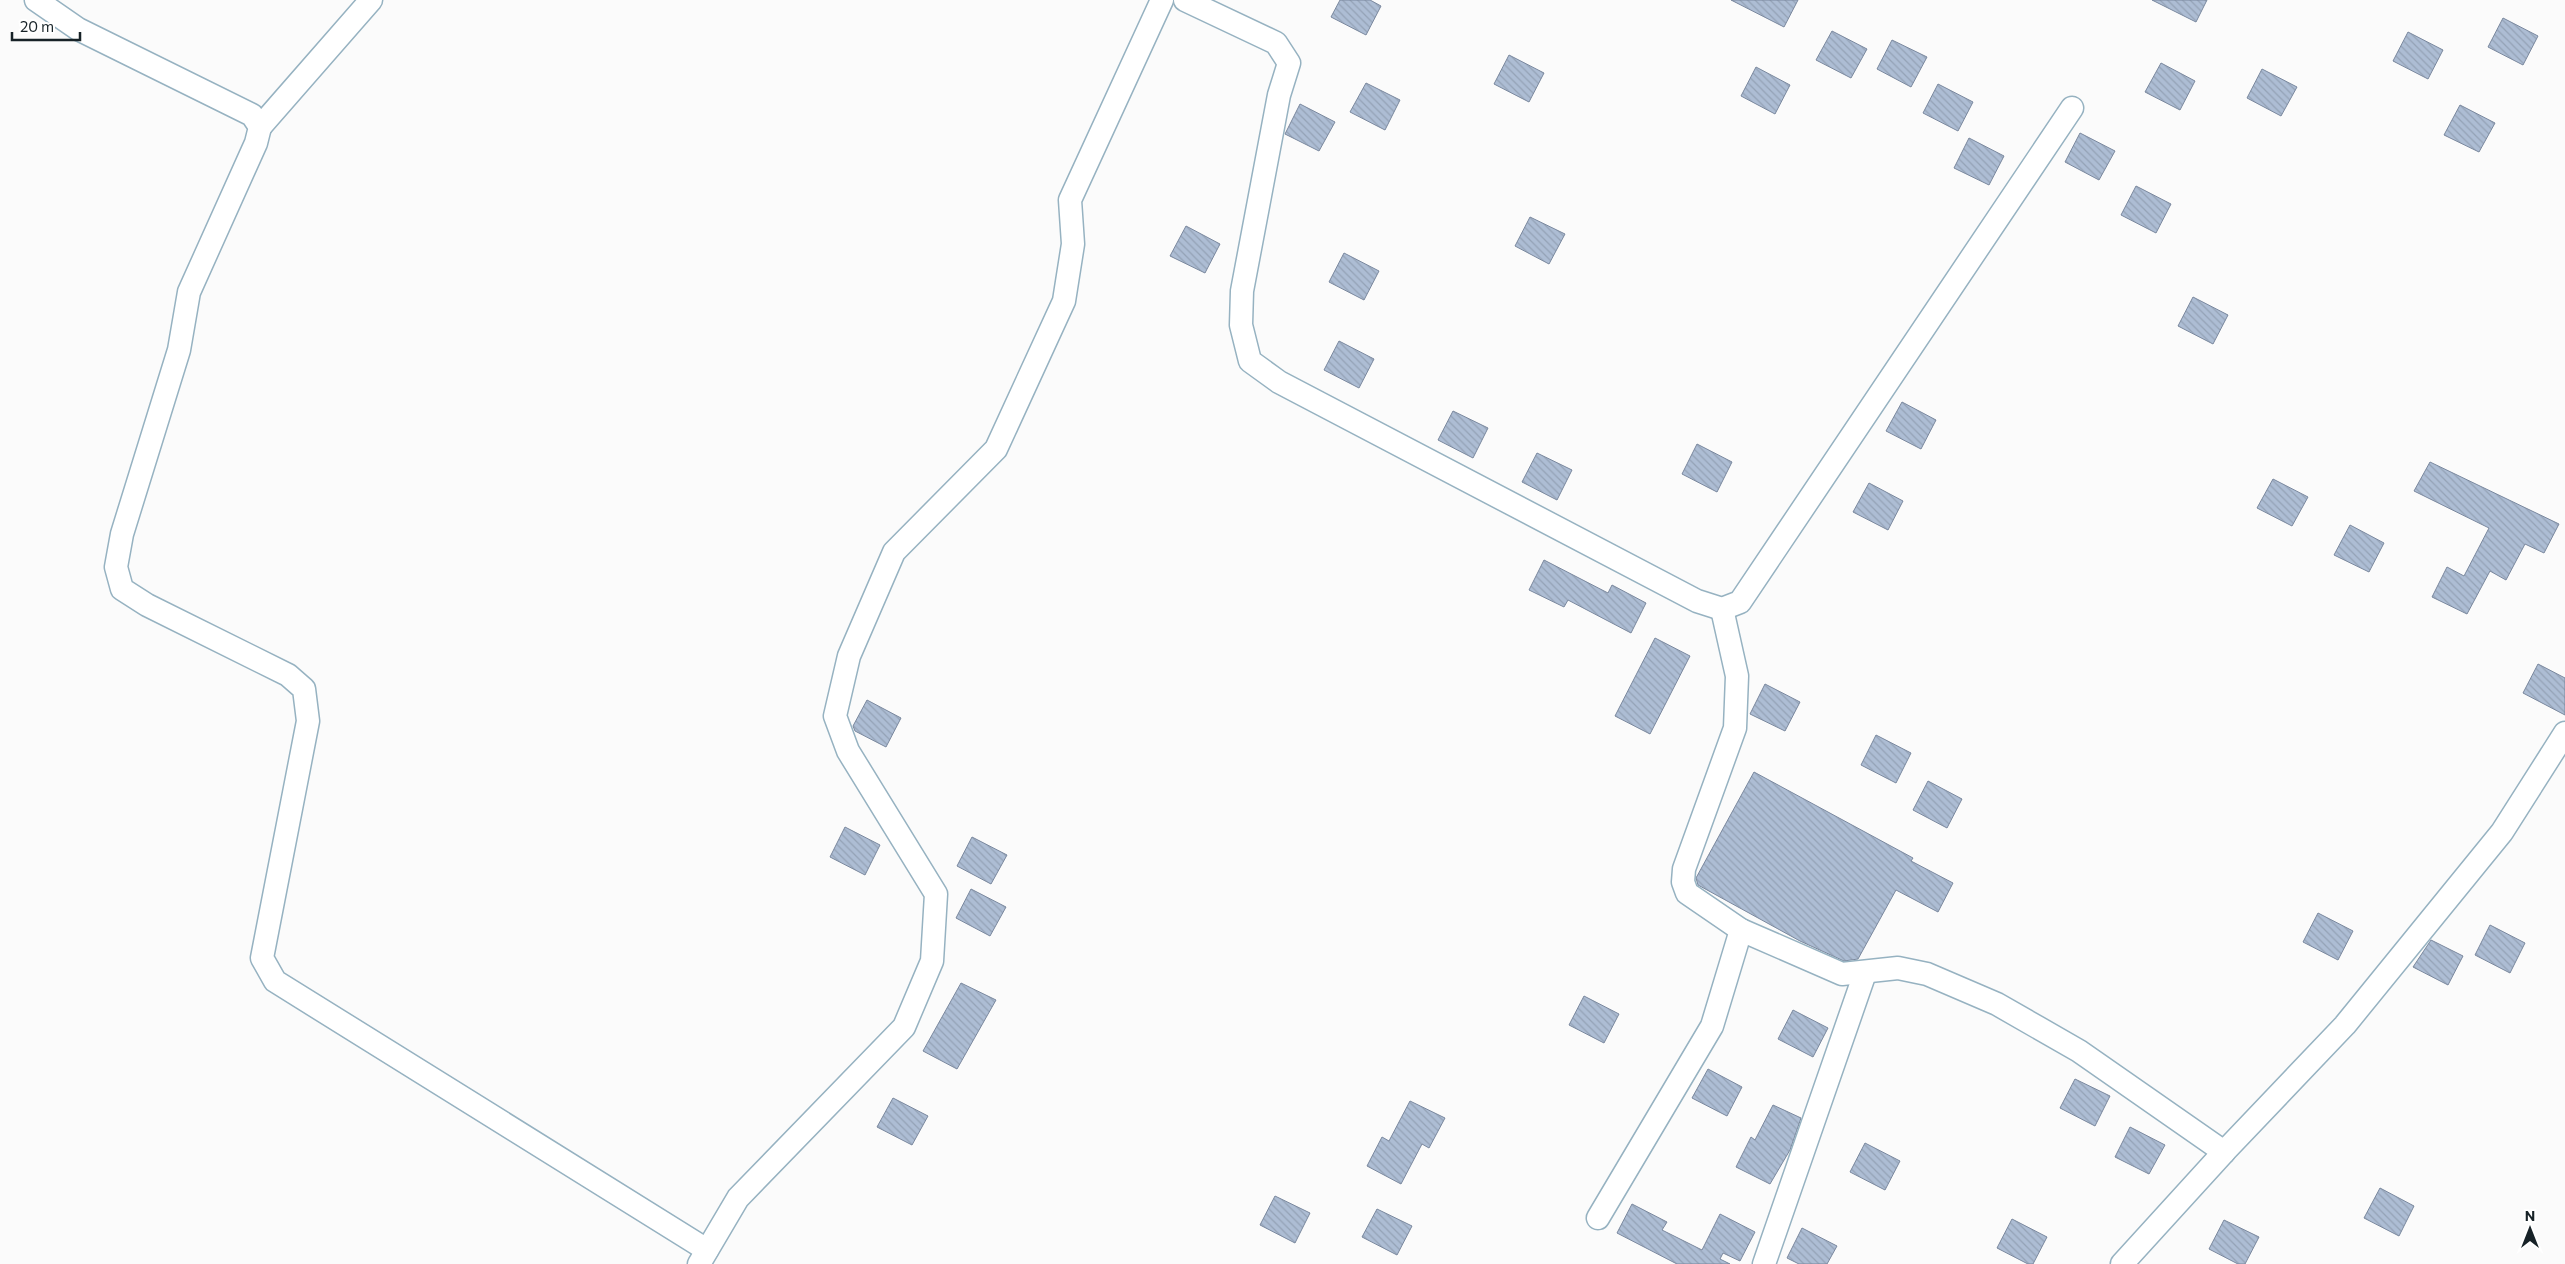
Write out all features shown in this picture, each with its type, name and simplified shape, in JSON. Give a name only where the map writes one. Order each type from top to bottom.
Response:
[{"type":"street","points":[[36,0],[78,29],[252,115],[260,127]]},
{"type":"street","points":[[371,0],[260,127],[256,143],[189,292],[179,350],[122,534],[116,566],[122,589],[147,605],[288,674],[304,689],[308,720],[262,958],[275,981],[703,1257],[738,1198],[904,1027],[932,961],[936,894],[848,751],[835,716],[850,656],[894,552],[996,449],[1064,301],[1073,244],[1070,200],[1162,0]]},
{"type":"street","points":[[1185,0],[1276,43],[1289,63],[1279,95],[1242,291],[1241,325],[1250,361],[1279,382],[1697,601],[1722,609],[1740,602],[2072,108]]},
{"type":"street","points":[[1722,609],[1737,676],[1735,728],[1684,869],[1683,882],[1687,893],[1741,930],[1842,974],[1898,968],[1927,974],[1997,1004],[2079,1051],[2224,1152]]},
{"type":"street","points":[[2122,1264],[2224,1152],[2345,1025],[2502,832],[2565,733]]},
{"type":"street","points":[[1598,1218],[1712,1026],[1741,930]]},
{"type":"street","points":[[1764,1264],[1865,973]]},
{"type":"building","points":[[1340,0],[1370,0],[1381,6],[1366,35],[1331,17]]},
{"type":"building","points":[[1731,0],[1798,0],[1784,27]]},
{"type":"building","points":[[2152,0],[2207,0],[2196,22]]},
{"type":"building","points":[[2503,18],[2538,36],[2523,65],[2488,47]]},
{"type":"building","points":[[1832,31],[1867,49],[1851,78],[1816,60]]},
{"type":"building","points":[[2408,32],[2443,50],[2428,79],[2393,61]]},
{"type":"building","points":[[1892,40],[1927,57],[1911,87],[1877,69]]},
{"type":"building","points":[[1509,55],[1544,73],[1529,102],[1494,84]]},
{"type":"building","points":[[2161,63],[2195,81],[2180,110],[2145,92]]},
{"type":"building","points":[[1756,67],[1790,85],[1775,114],[1741,96]]},
{"type":"building","points":[[2262,69],[2297,87],[2281,116],[2247,98]]},
{"type":"building","points":[[1366,83],[1400,100],[1385,130],[1350,112]]},
{"type":"building","points":[[1938,84],[1973,102],[1958,131],[1923,113]]},
{"type":"building","points":[[1300,104],[1335,122],[1319,151],[1285,134]]},
{"type":"building","points":[[2460,105],[2495,123],[2479,152],[2444,135]]},
{"type":"building","points":[[2080,133],[2115,151],[2099,180],[2065,162]]},
{"type":"building","points":[[1969,138],[2004,156],[1989,185],[1954,168]]},
{"type":"building","points":[[2136,186],[2171,204],[2156,233],[2121,215]]},
{"type":"building","points":[[1530,217],[1565,234],[1549,264],[1515,246]]},
{"type":"building","points":[[1186,226],[1220,244],[1205,273],[1170,256]]},
{"type":"building","points":[[1344,253],[1379,271],[1364,300],[1329,282]]},
{"type":"building","points":[[2193,297],[2228,315],[2213,344],[2178,326]]},
{"type":"building","points":[[1339,341],[1374,359],[1359,388],[1324,370]]},
{"type":"building","points":[[1902,402],[1936,420],[1921,449],[1886,431]]},
{"type":"building","points":[[1453,411],[1488,428],[1473,458],[1438,440]]},
{"type":"building","points":[[1697,444],[1732,462],[1717,492],[1682,474]]},
{"type":"building","points":[[1537,453],[1572,470],[1557,500],[1522,482]]},
{"type":"building","points":[[2430,462],[2559,524],[2544,553],[2525,544],[2506,580],[2490,571],[2467,614],[2432,597],[2447,567],[2464,576],[2489,528],[2414,491]]},
{"type":"building","points":[[2273,479],[2308,497],[2292,526],[2257,508]]},
{"type":"building","points":[[1869,483],[1903,501],[1888,530],[1853,512]]},
{"type":"building","points":[[2350,525],[2384,543],[2369,572],[2334,555]]},
{"type":"building","points":[[1544,560],[1608,593],[1612,585],[1646,603],[1631,633],[1568,600],[1564,607],[1529,590]]},
{"type":"building","points":[[1655,638],[1690,656],[1650,734],[1615,716]]},
{"type":"building","points":[[2538,664],[2565,678],[2565,715],[2523,693]]},
{"type":"building","points":[[1765,684],[1800,702],[1785,731],[1750,714]]},
{"type":"building","points":[[867,700],[901,718],[886,747],[855,731],[853,726]]},
{"type":"building","points":[[1876,735],[1911,753],[1896,783],[1861,765]]},
{"type":"building","points":[[1754,772],[1913,858],[1911,861],[1953,883],[1938,912],[1896,890],[1858,959],[1844,961],[1800,941],[1698,885],[1696,878]]},
{"type":"building","points":[[1928,781],[1962,799],[1947,828],[1913,810]]},
{"type":"building","points":[[845,827],[880,845],[865,875],[830,857]]},
{"type":"building","points":[[972,837],[1007,855],[991,884],[957,866]]},
{"type":"building","points":[[971,889],[1006,907],[990,936],[956,918]]},
{"type":"building","points":[[2318,913],[2353,931],[2338,960],[2303,942]]},
{"type":"building","points":[[2490,925],[2525,943],[2510,973],[2475,955]]},
{"type":"building","points":[[2431,940],[2463,956],[2448,985],[2413,967]]},
{"type":"building","points":[[961,983],[996,1000],[957,1069],[923,1051]]},
{"type":"building","points":[[1584,996],[1619,1014],[1604,1043],[1569,1025]]},
{"type":"building","points":[[1793,1010],[1828,1028],[1813,1057],[1778,1039]]},
{"type":"building","points":[[1708,1069],[1742,1087],[1727,1116],[1692,1098]]},
{"type":"building","points":[[2075,1079],[2110,1096],[2095,1126],[2060,1108]]},
{"type":"building","points":[[893,1098],[928,1116],[912,1145],[877,1127]]},
{"type":"building","points":[[1410,1101],[1445,1118],[1429,1148],[1422,1144],[1401,1184],[1367,1166],[1382,1137],[1389,1141]]},
{"type":"building","points":[[1773,1105],[1801,1118],[1790,1150],[1770,1184],[1736,1167],[1751,1137],[1755,1140]]},
{"type":"building","points":[[2130,1127],[2165,1145],[2149,1174],[2115,1157]]},
{"type":"building","points":[[1865,1143],[1900,1161],[1885,1190],[1850,1172]]},
{"type":"building","points":[[2380,1188],[2414,1206],[2399,1236],[2364,1218]]},
{"type":"building","points":[[1275,1196],[1310,1213],[1295,1243],[1260,1225]]},
{"type":"building","points":[[1632,1204],[1667,1222],[1662,1230],[1702,1250],[1720,1214],[1755,1232],[1740,1261],[1723,1253],[1720,1259],[1730,1264],[1677,1264],[1617,1233]]},
{"type":"building","points":[[1377,1209],[1412,1226],[1397,1255],[1362,1237]]},
{"type":"building","points":[[2012,1219],[2047,1237],[2033,1264],[2028,1264],[1997,1248]]},
{"type":"building","points":[[2224,1220],[2259,1237],[2245,1264],[2238,1264],[2209,1249]]},
{"type":"building","points":[[1802,1228],[1837,1246],[1827,1264],[1799,1264],[1787,1258]]}]
